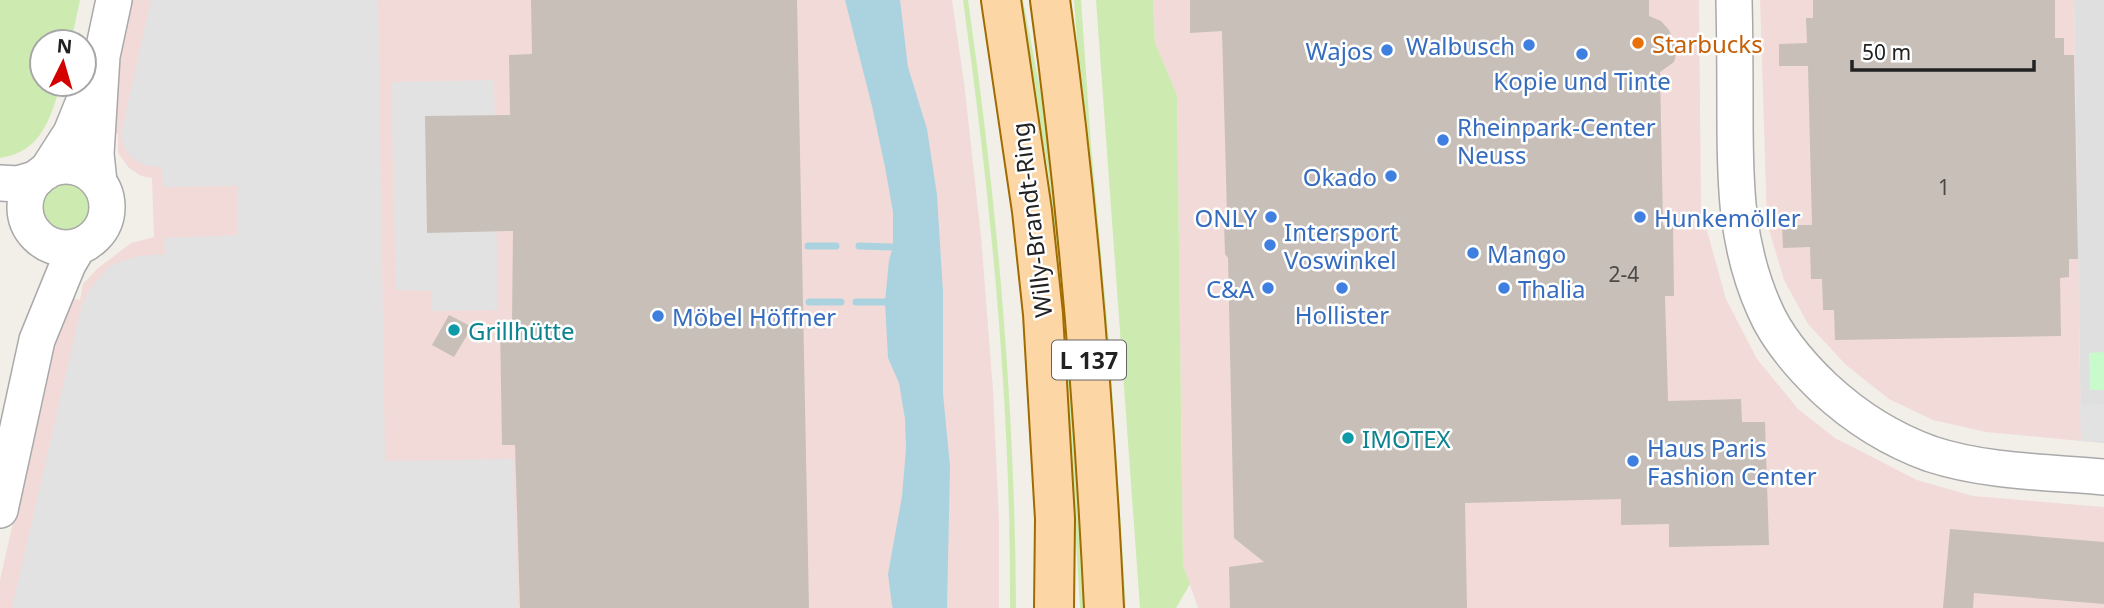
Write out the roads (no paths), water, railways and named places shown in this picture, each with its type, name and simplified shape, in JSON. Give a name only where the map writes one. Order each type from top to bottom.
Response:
[{"type":"main road","name":"Willy-Brandt-Ring","points":[[1001,0],[1032,211],[1043,314],[1055,519],[1054,608]]},
{"type":"main road","name":"Willy-Brandt-Ring","points":[[1050,0],[1066,112],[1086,312],[1104,608]]},
{"type":"street","points":[[0,510],[37,340],[68,264],[78,247],[102,228],[106,219],[106,198],[99,182],[96,154],[102,57],[114,0]]},
{"type":"street","points":[[1734,0],[1736,200],[1741,239],[1764,310],[1783,342],[1810,375],[1837,400],[1886,433],[1931,454],[1993,467],[2104,478]]},
{"type":"street","points":[[37,340],[36,256],[19,218],[27,196],[72,133],[102,57]]},
{"type":"street","points":[[0,183],[18,184],[69,166],[90,174],[99,182]]},
{"type":"street","points":[[19,218],[46,243],[55,247],[66,248],[86,243]]},
{"type":"water","points":[[845,0],[900,0],[908,67],[927,129],[937,195],[943,292],[943,394],[950,466],[947,608],[892,606],[888,574],[902,496],[906,449],[905,419],[899,383],[888,358],[885,302],[893,247],[893,212],[872,106]]},
{"type":"waterway","points":[[808,246],[836,246]]},
{"type":"waterway","points":[[859,246],[893,247]]},
{"type":"waterway","points":[[809,302],[841,302]]},
{"type":"waterway","points":[[856,302],[885,302]]},
{"type":"place","name":"Starbucks","points":[[1638,43]]},
{"type":"place","name":"Walbusch","points":[[1529,45]]},
{"type":"place","name":"Wajos","points":[[1387,50]]},
{"type":"place","name":"Kopie und Tinte","points":[[1582,54]]},
{"type":"place","name":"Rheinpark-Center Neuss","points":[[1443,140]]},
{"type":"place","name":"Okado","points":[[1391,176]]},
{"type":"place","name":"ONLY","points":[[1271,217]]},
{"type":"place","name":"Hunkemöller","points":[[1640,217]]},
{"type":"place","name":"Intersport Voswinkel","points":[[1270,245]]},
{"type":"place","name":"Mango","points":[[1473,253]]},
{"type":"place","name":"C&A","points":[[1268,288]]},
{"type":"place","name":"Hollister","points":[[1342,288]]},
{"type":"place","name":"Thalia","points":[[1504,288]]},
{"type":"place","name":"Möbel Höffner","points":[[658,316]]},
{"type":"place","name":"Grillhütte","points":[[454,330]]},
{"type":"place","name":"IMOTEX","points":[[1348,438]]},
{"type":"place","name":"Haus Paris Fashion Center","points":[[1633,461]]}]
